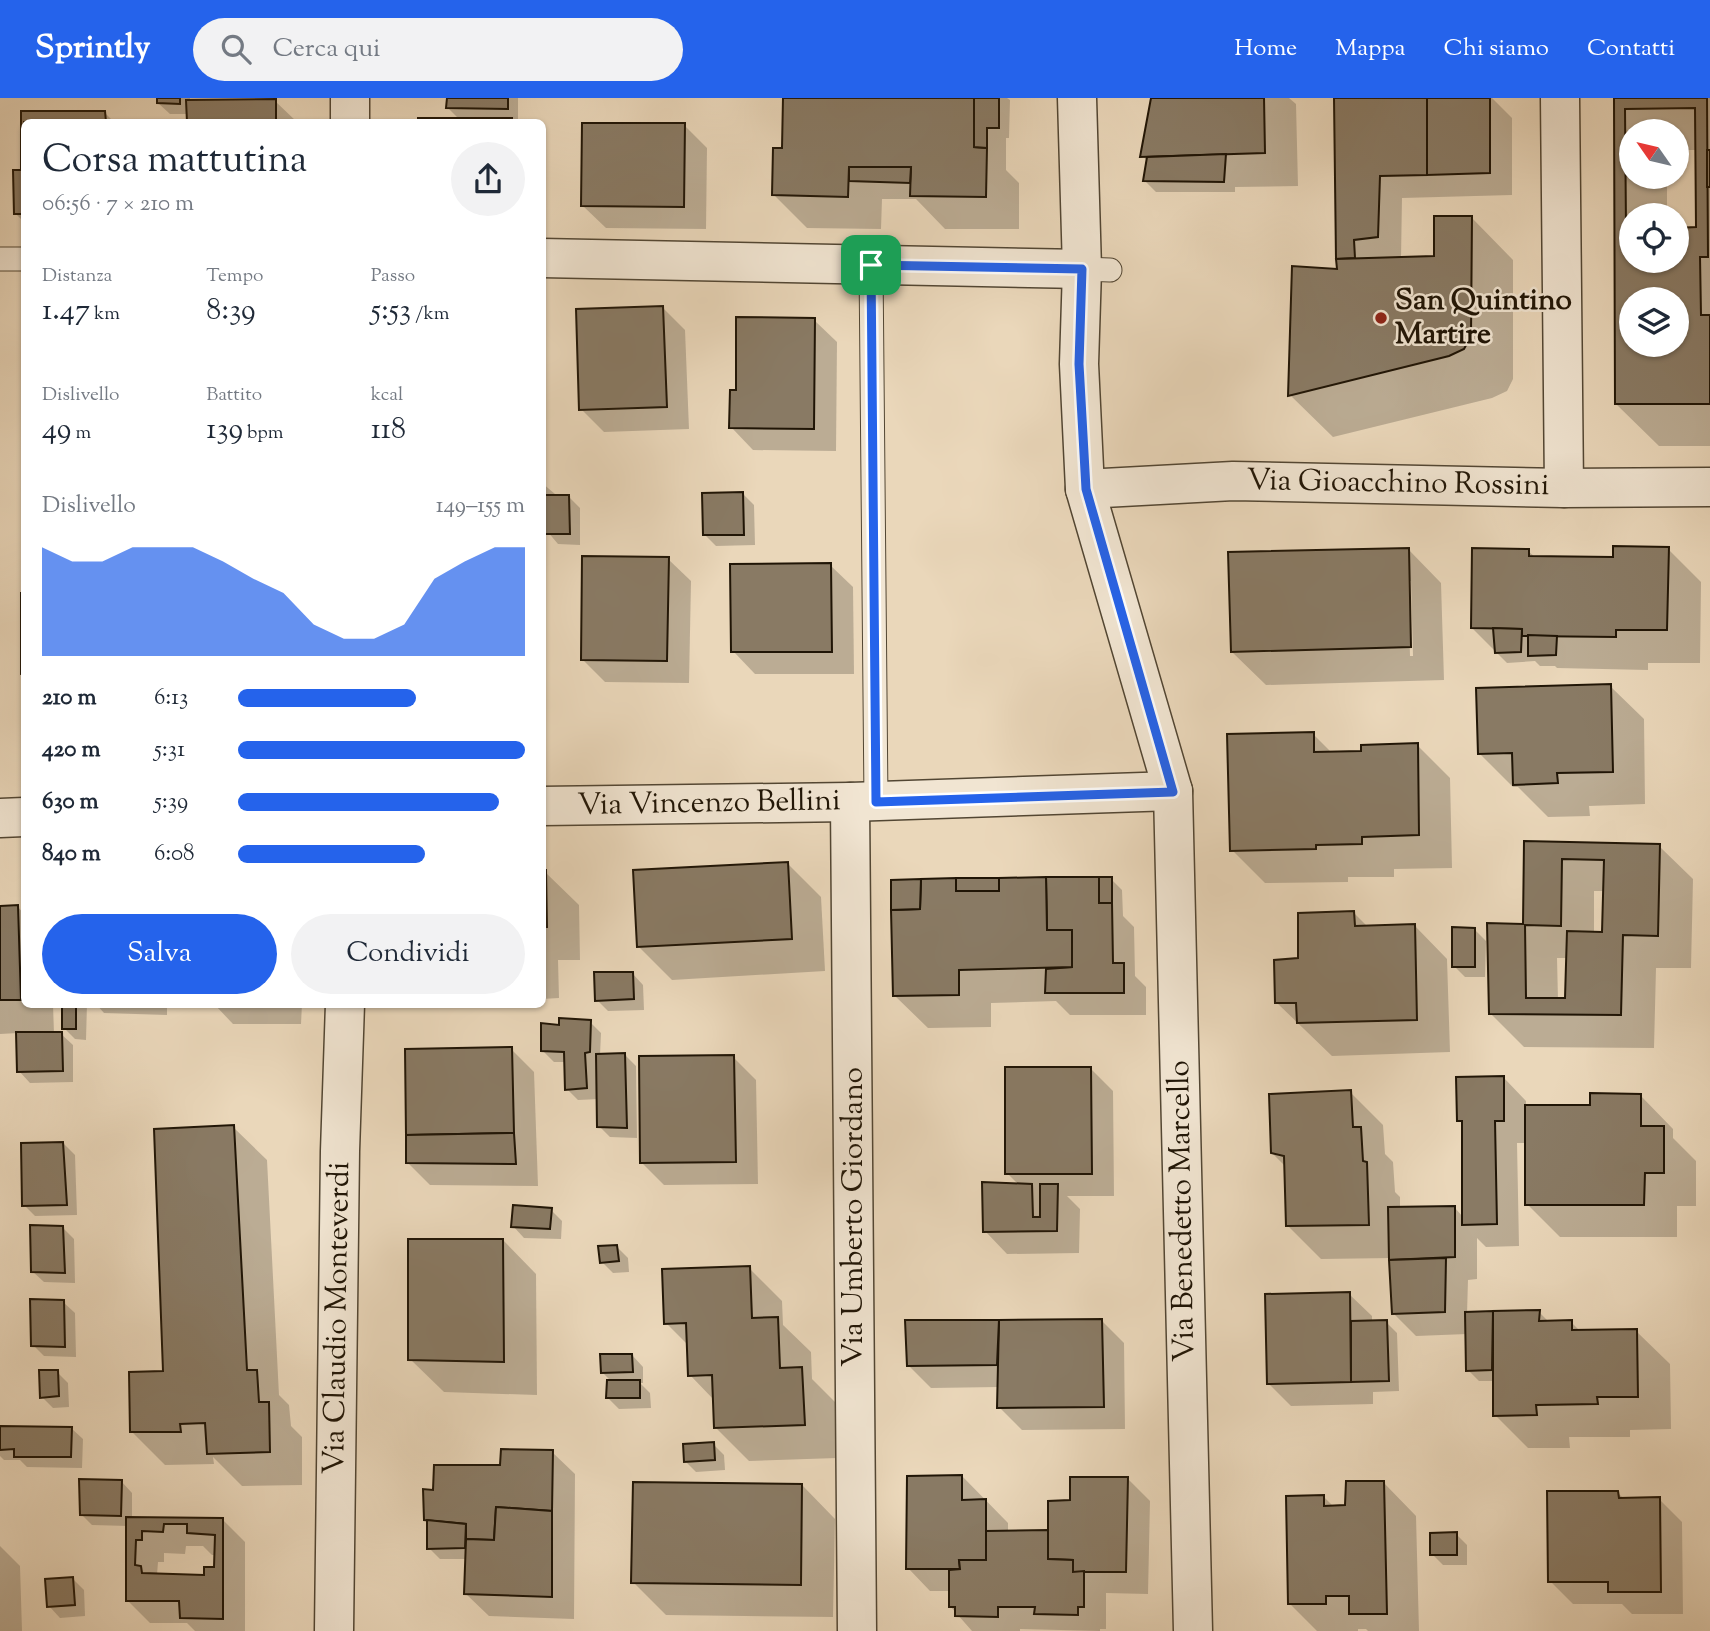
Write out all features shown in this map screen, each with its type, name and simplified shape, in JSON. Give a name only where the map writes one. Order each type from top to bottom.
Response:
[{"type":"street","points":[[350,98],[351,119]]},
{"type":"street","name":"Via Benedetto Marcello","points":[[1077,98],[1096,269],[1079,364],[1086,489],[1173,792],[1193,1631]]},
{"type":"street","points":[[1560,98],[1564,488]]},
{"type":"street","points":[[546,258],[1096,269]]},
{"type":"street","name":"Via Gioacchino Rossini","points":[[1086,489],[1233,481],[1564,488],[1710,487]]},
{"type":"street","name":"Via Vincenzo Bellini","points":[[546,806],[863,802],[1173,792]]},
{"type":"street","name":"Via Umberto Giordano","points":[[857,1631],[863,802]]},
{"type":"street","points":[[0,818],[21,817]]},
{"type":"street","name":"Via Claudio Monteverdi","points":[[334,1631],[340,1151],[345,1008]]},
{"type":"lane","points":[[0,259],[21,259]]},
{"type":"lane","points":[[863,802],[871,265]]},
{"type":"building","points":[[157,98],[180,98],[180,104],[157,103]]},
{"type":"building","points":[[447,98],[508,98],[508,109],[446,108]]},
{"type":"building","points":[[783,98],[974,98],[974,147],[987,148],[986,197],[910,196],[911,167],[849,167],[848,197],[772,195],[773,148],[782,148]]},
{"type":"building","points":[[974,98],[999,98],[999,128],[987,128],[987,148],[974,147]]},
{"type":"building","points":[[1151,98],[1264,98],[1265,153],[1140,157]]},
{"type":"building","points":[[1334,98],[1427,98],[1427,175],[1380,176],[1378,237],[1354,240],[1355,258],[1336,259]]},
{"type":"building","points":[[1427,98],[1490,98],[1490,173],[1427,175]]},
{"type":"building","points":[[1614,98],[1707,98],[1708,257],[1700,257],[1701,315],[1710,315],[1710,404],[1615,404]],"holes":[[[1695,108],[1696,227],[1689,227],[1689,273],[1619,273],[1619,203],[1626,203],[1626,189],[1619,189],[1619,119],[1625,119],[1625,109]]]},
{"type":"building","points":[[276,99],[276,119],[187,119],[186,100]]},
{"type":"building","points":[[21,111],[105,111],[106,119],[21,119]]},
{"type":"building","points":[[418,118],[512,118],[512,119]]},
{"type":"building","points":[[582,123],[685,123],[684,207],[581,206]]},
{"type":"building","points":[[1707,150],[1710,150],[1710,187],[1707,187]]},
{"type":"building","points":[[1226,154],[1224,182],[1143,181],[1147,157]]},
{"type":"building","points":[[849,167],[911,167],[910,183],[849,181]]},
{"type":"building","points":[[13,170],[21,170],[21,214],[14,214]]},
{"type":"building","name":"San Quintino Martire","points":[[1434,216],[1472,216],[1471,336],[1464,349],[1449,356],[1288,396],[1292,266],[1337,269],[1336,259],[1434,256]]},
{"type":"building","points":[[663,306],[667,407],[579,410],[576,309]]},
{"type":"building","points":[[736,317],[815,318],[814,429],[729,428],[730,390],[736,390]]},
{"type":"building","points":[[743,492],[744,535],[703,535],[702,493]]},
{"type":"building","points":[[546,495],[569,495],[570,534],[546,534]]},
{"type":"building","points":[[1613,546],[1669,547],[1667,630],[1616,630],[1616,637],[1522,636],[1522,629],[1471,628],[1472,548],[1529,549],[1529,556],[1613,557]]},
{"type":"building","points":[[1409,548],[1411,647],[1231,652],[1228,552]]},
{"type":"building","points":[[582,556],[669,557],[667,661],[581,660]]},
{"type":"building","points":[[831,563],[832,652],[731,652],[730,564]]},
{"type":"building","points":[[1493,628],[1522,629],[1521,652],[1495,653]]},
{"type":"building","points":[[1528,635],[1557,636],[1556,655],[1528,656]]},
{"type":"building","points":[[1611,684],[1613,772],[1557,773],[1558,783],[1513,785],[1512,753],[1478,754],[1476,688]]},
{"type":"building","points":[[1314,732],[1314,752],[1361,751],[1361,745],[1418,743],[1419,835],[1362,837],[1362,844],[1316,845],[1316,849],[1230,851],[1227,734]]},
{"type":"building","points":[[1524,841],[1660,844],[1658,936],[1623,935],[1621,1015],[1489,1014],[1487,923],[1523,924]],"holes":[[[1562,859],[1604,860],[1602,932],[1567,931],[1565,998],[1526,998],[1525,925],[1561,926]]]},
{"type":"building","points":[[788,862],[792,939],[637,947],[633,870]]},
{"type":"building","points":[[1046,877],[1099,877],[1099,903],[1112,903],[1113,963],[1124,963],[1124,993],[1045,993],[1046,969],[1072,967],[1072,930],[1047,930]]},
{"type":"building","points":[[1046,877],[1047,930],[1072,930],[1072,967],[959,970],[959,995],[893,996],[891,910],[920,909],[921,879],[956,878],[956,891],[999,891],[999,878]]},
{"type":"building","points":[[1099,877],[1112,877],[1112,903],[1099,903]]},
{"type":"building","points":[[956,878],[999,878],[999,891],[956,891]]},
{"type":"building","points":[[921,879],[920,909],[891,910],[891,880]]},
{"type":"building","points":[[18,905],[21,1000],[0,1000],[0,906]]},
{"type":"building","points":[[1354,911],[1355,926],[1415,924],[1417,1020],[1297,1023],[1296,1003],[1275,1003],[1274,960],[1298,958],[1298,913]]},
{"type":"building","points":[[1452,927],[1475,928],[1475,967],[1452,967]]},
{"type":"building","points":[[594,972],[633,972],[634,999],[595,1001]]},
{"type":"building","points":[[62,1008],[76,1008],[76,1029],[62,1029]]},
{"type":"building","points":[[559,1018],[591,1020],[590,1052],[585,1053],[587,1088],[565,1090],[564,1052],[541,1051],[541,1023],[559,1025]]},
{"type":"building","points":[[16,1032],[62,1032],[63,1071],[17,1072]]},
{"type":"building","points":[[512,1047],[514,1133],[406,1135],[405,1049]]},
{"type":"building","points":[[625,1053],[627,1128],[597,1127],[596,1054]]},
{"type":"building","points":[[734,1055],[736,1162],[640,1163],[639,1056]]},
{"type":"building","points":[[1005,1067],[1091,1067],[1092,1174],[1005,1174]]},
{"type":"building","points":[[1504,1076],[1504,1121],[1495,1121],[1497,1224],[1462,1225],[1462,1121],[1457,1121],[1456,1077]]},
{"type":"building","points":[[1351,1090],[1353,1127],[1361,1127],[1363,1161],[1367,1162],[1369,1225],[1286,1226],[1284,1156],[1271,1153],[1269,1094]]},
{"type":"building","points":[[1590,1093],[1641,1094],[1641,1126],[1664,1126],[1664,1173],[1645,1173],[1644,1205],[1525,1205],[1525,1105],[1590,1105]]},
{"type":"building","points":[[234,1125],[247,1370],[257,1370],[259,1402],[269,1402],[270,1452],[207,1454],[205,1423],[180,1424],[181,1432],[130,1432],[129,1372],[163,1371],[154,1129]]},
{"type":"building","points":[[514,1133],[516,1164],[406,1163],[406,1135]]},
{"type":"building","points":[[63,1142],[67,1205],[22,1206],[21,1143]]},
{"type":"building","points":[[982,1182],[1032,1184],[1033,1217],[1040,1217],[1040,1184],[1058,1184],[1057,1231],[983,1232]]},
{"type":"building","points":[[513,1205],[552,1208],[550,1229],[511,1227]]},
{"type":"building","points":[[1455,1206],[1455,1257],[1389,1260],[1388,1207]]},
{"type":"building","points":[[30,1225],[63,1226],[65,1273],[31,1272]]},
{"type":"building","points":[[408,1239],[503,1239],[504,1362],[408,1360]]},
{"type":"building","points":[[617,1245],[619,1261],[600,1263],[598,1246]]},
{"type":"building","points":[[1446,1258],[1445,1312],[1392,1314],[1389,1260]]},
{"type":"building","points":[[750,1266],[752,1318],[778,1317],[780,1368],[802,1367],[805,1425],[714,1428],[712,1375],[688,1376],[686,1323],[664,1324],[662,1269]]},
{"type":"building","points":[[1350,1292],[1351,1382],[1267,1384],[1265,1294]]},
{"type":"building","points":[[30,1299],[64,1300],[65,1347],[31,1346]]},
{"type":"building","points":[[1540,1310],[1539,1321],[1572,1320],[1572,1330],[1637,1329],[1638,1397],[1597,1397],[1598,1404],[1536,1405],[1537,1415],[1493,1416],[1493,1311]]},
{"type":"building","points":[[1493,1311],[1492,1370],[1466,1371],[1465,1312]]},
{"type":"building","points":[[1102,1319],[1104,1407],[997,1408],[999,1320]]},
{"type":"building","points":[[905,1320],[999,1320],[997,1365],[907,1366]]},
{"type":"building","points":[[1387,1320],[1389,1381],[1351,1382],[1351,1321]]},
{"type":"building","points":[[600,1354],[632,1354],[633,1372],[601,1373]]},
{"type":"building","points":[[39,1370],[58,1370],[59,1396],[40,1398]]},
{"type":"building","points":[[607,1380],[640,1380],[640,1398],[606,1398]]},
{"type":"building","points":[[0,1426],[72,1427],[71,1457],[14,1457],[14,1449],[0,1450]]},
{"type":"building","points":[[714,1442],[715,1460],[684,1462],[683,1444]]},
{"type":"building","points":[[501,1449],[553,1450],[552,1511],[496,1507],[494,1540],[466,1539],[466,1524],[424,1520],[423,1489],[433,1490],[434,1465],[500,1465]]},
{"type":"building","points":[[962,1475],[962,1500],[986,1499],[986,1560],[959,1560],[960,1569],[906,1569],[907,1476]]},
{"type":"building","points":[[1070,1477],[1128,1477],[1126,1572],[1073,1572],[1073,1560],[1048,1559],[1048,1501],[1070,1500]]},
{"type":"building","points":[[79,1479],[122,1480],[121,1516],[80,1515]]},
{"type":"building","points":[[1346,1481],[1384,1481],[1387,1614],[1349,1614],[1349,1596],[1326,1596],[1326,1604],[1288,1604],[1286,1496],[1324,1495],[1324,1506],[1345,1505]]},
{"type":"building","points":[[633,1482],[802,1484],[801,1585],[631,1583]]},
{"type":"building","points":[[1547,1491],[1618,1491],[1619,1498],[1660,1497],[1661,1592],[1608,1592],[1608,1582],[1548,1582]]},
{"type":"building","points":[[496,1507],[552,1511],[552,1597],[464,1594],[466,1539],[494,1540]]},
{"type":"building","points":[[126,1517],[223,1518],[223,1619],[180,1618],[179,1601],[126,1601]],"holes":[[[164,1524],[187,1524],[187,1533],[215,1535],[214,1567],[204,1567],[204,1575],[142,1573],[141,1566],[135,1565],[136,1540],[142,1540],[142,1531],[163,1532]]]},
{"type":"building","points":[[427,1520],[466,1524],[465,1548],[427,1549]]},
{"type":"building","points":[[1048,1530],[1048,1559],[1073,1560],[1073,1572],[1084,1571],[1084,1607],[1078,1607],[1078,1615],[1034,1614],[1035,1607],[998,1607],[998,1617],[955,1616],[955,1607],[949,1607],[949,1570],[960,1569],[959,1560],[986,1560],[986,1531]]},
{"type":"building","points":[[1457,1532],[1457,1555],[1430,1555],[1430,1533]]},
{"type":"building","points":[[73,1577],[75,1605],[47,1607],[45,1579]]},
{"type":"place","name":"San Quintino Martire","points":[[1381,318]]},
{"type":"route","points":[[871,265],[1082,269],[1079,364],[1086,489],[1173,792],[876,802],[871,265]]}]
